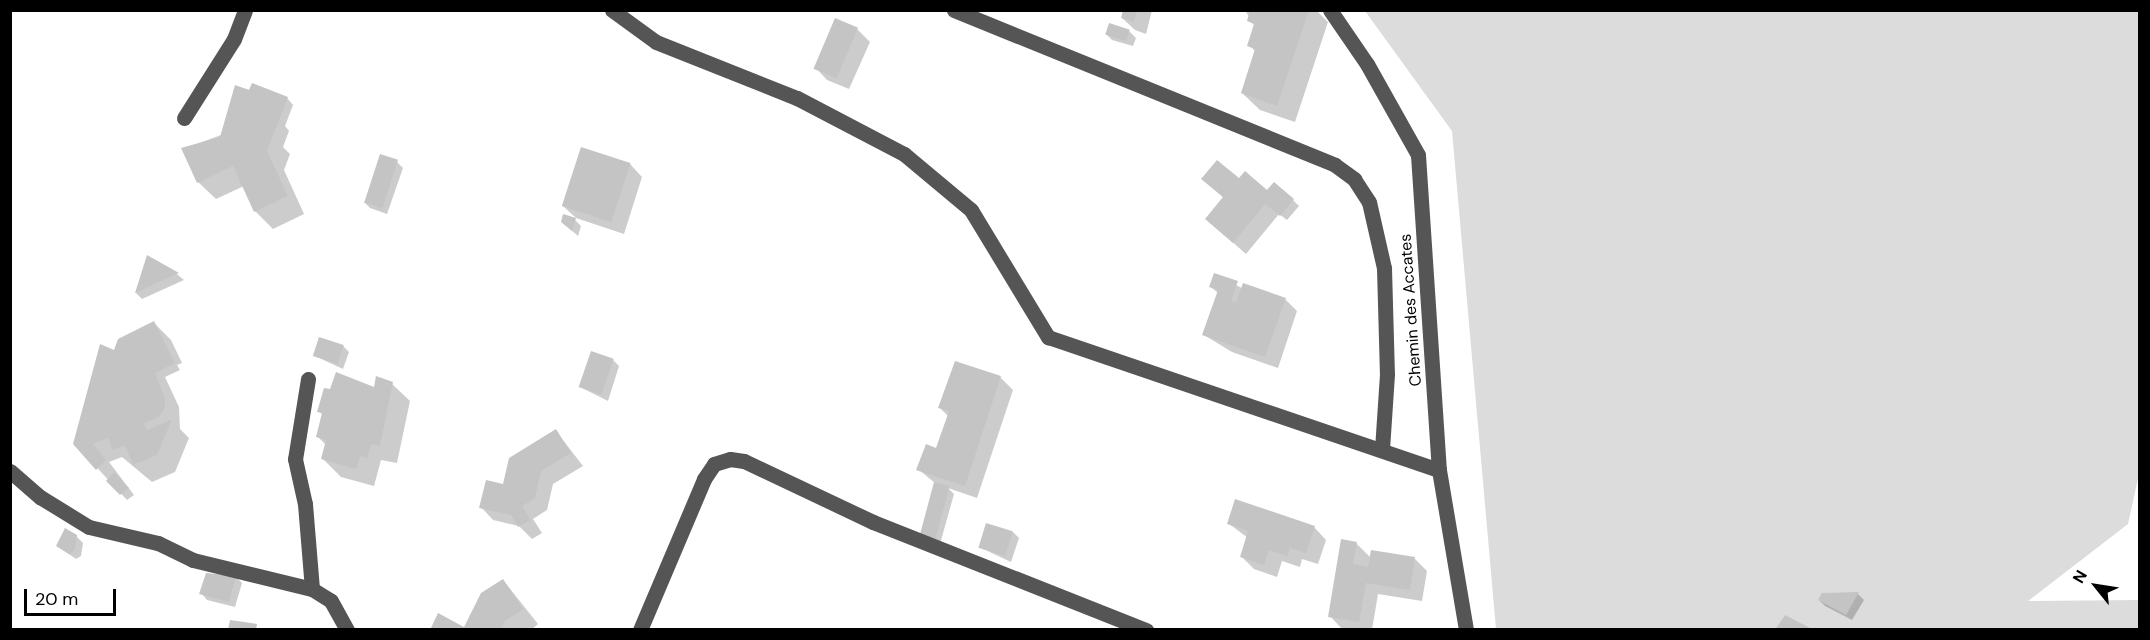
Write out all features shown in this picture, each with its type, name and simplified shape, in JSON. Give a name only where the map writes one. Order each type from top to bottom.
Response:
[{"type":"street","points":[[184,118],[234,39],[245,10]]},
{"type":"street","points":[[612,10],[656,42],[797,98],[904,154],[971,210],[1048,338],[1439,470]]},
{"type":"street","points":[[954,10],[1335,165],[1354,179],[1369,202],[1384,268],[1388,374],[1382,449]]},
{"type":"street","name":"Chemin des Accates","points":[[1330,10],[1367,64],[1418,155],[1439,470],[1466,630]]},
{"type":"street","points":[[308,380],[296,459],[305,504],[312,589]]},
{"type":"street","points":[[640,630],[704,479],[714,465],[730,459],[744,461],[873,522],[1146,630]]},
{"type":"street","points":[[10,471],[40,497],[89,527],[158,543],[193,560],[312,589],[330,601],[347,630]]},
{"type":"shaded area","points":[[1365,11],[2139,11],[2139,474],[2128,524],[2028,601],[2139,600],[2139,629],[1496,629],[1452,131]]},
{"type":"building","points":[[1123,10],[1137,10],[1134,22],[1121,18]]},
{"type":"building","points":[[1250,10],[1309,10],[1277,106],[1241,93],[1255,49],[1247,46],[1254,24],[1247,21]]},
{"type":"building","points":[[835,18],[858,28],[837,78],[814,69]]},
{"type":"building","points":[[1109,23],[1130,30],[1126,41],[1105,34]]},
{"type":"building","points":[[252,83],[288,97],[267,151],[288,196],[254,212],[233,166],[197,183],[181,148],[220,137],[235,85],[249,90]]},
{"type":"building","points":[[581,147],[630,163],[611,222],[562,206]]},
{"type":"building","points":[[380,154],[398,160],[382,208],[364,203]]},
{"type":"building","points":[[1217,160],[1239,178],[1245,171],[1267,190],[1274,182],[1294,199],[1280,216],[1265,204],[1233,243],[1205,219],[1223,197],[1201,179]]},
{"type":"building","points":[[563,214],[576,218],[572,231],[561,222]]},
{"type":"building","points":[[147,255],[179,273],[135,293]]},
{"type":"building","points":[[1214,273],[1238,281],[1231,301],[1236,303],[1243,283],[1286,298],[1265,357],[1202,335],[1218,290],[1209,287]]},
{"type":"building","points":[[154,321],[175,363],[155,373],[165,398],[165,408],[159,417],[144,423],[147,430],[172,419],[157,455],[133,465],[125,445],[113,450],[108,438],[93,444],[106,460],[96,470],[73,444],[100,344],[114,350],[118,339]]},
{"type":"building","points":[[319,337],[344,345],[338,364],[313,356]]},
{"type":"building","points":[[591,351],[614,359],[601,395],[579,387]]},
{"type":"building","points":[[955,361],[1001,376],[965,486],[916,470],[926,444],[936,448],[949,411],[938,408]]},
{"type":"building","points":[[336,372],[374,387],[376,376],[393,382],[380,446],[371,444],[367,458],[360,456],[356,469],[321,459],[326,440],[316,437],[322,413],[317,412],[324,388],[330,389]]},
{"type":"building","points":[[556,429],[571,453],[541,471],[535,498],[522,506],[530,520],[518,527],[511,515],[479,508],[486,480],[503,484],[509,458]]},
{"type":"building","points":[[114,472],[129,488],[120,495],[106,481]]},
{"type":"building","points":[[934,482],[949,486],[935,538],[920,534]]},
{"type":"building","points":[[1235,499],[1315,526],[1306,553],[1290,548],[1287,556],[1269,550],[1264,565],[1240,557],[1248,531],[1227,524]]},
{"type":"building","points":[[986,523],[1013,531],[1005,556],[978,548]]},
{"type":"building","points":[[65,528],[77,535],[75,550],[69,554],[56,546]]},
{"type":"building","points":[[1341,539],[1357,542],[1353,564],[1368,567],[1371,550],[1415,557],[1410,590],[1366,583],[1359,622],[1328,617]]},
{"type":"building","points":[[206,573],[236,576],[229,602],[199,594]]},
{"type":"building","points":[[503,579],[523,609],[505,621],[501,630],[430,630],[438,613],[464,627],[481,593]]},
{"type":"building","points":[[1859,592],[1846,615],[1818,600],[1822,593]]},
{"type":"building","points":[[1785,615],[1814,630],[1775,630]]},
{"type":"building","points":[[230,620],[257,624],[256,630],[228,630]]}]
